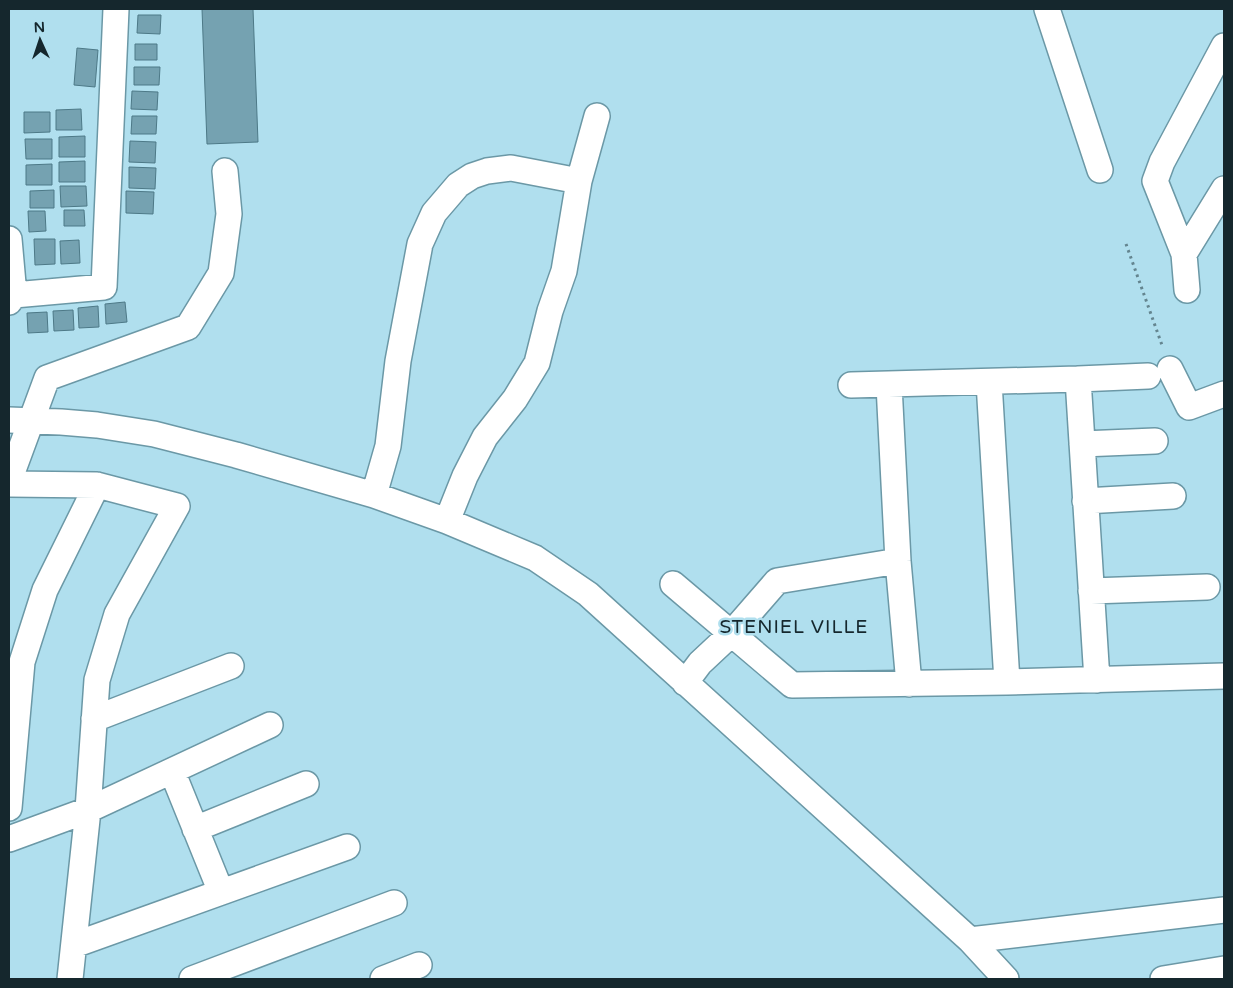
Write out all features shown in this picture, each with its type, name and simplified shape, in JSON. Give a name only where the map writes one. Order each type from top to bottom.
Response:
[{"type":"street","points":[[9,239],[11,298],[104,287],[116,9]]},
{"type":"street","points":[[1047,9],[1100,170]]},
{"type":"street","points":[[1187,290],[1184,254],[1155,181],[1162,162],[1224,46]]},
{"type":"street","points":[[447,520],[484,437],[515,399],[537,363],[550,311],[564,271],[579,181],[597,116]]},
{"type":"street","points":[[374,495],[388,446],[404,328],[420,244],[434,213],[458,185],[472,176],[487,171],[511,168],[579,181]]},
{"type":"street","points":[[70,979],[88,810],[97,680],[117,614],[177,506],[97,486],[9,482],[20,420],[47,378],[188,327],[221,273],[229,214],[225,171]]},
{"type":"street","points":[[1184,254],[1224,189]]},
{"type":"street","points":[[851,385],[1078,379],[1159,372],[1189,407],[1224,394]]},
{"type":"street","points":[[1078,379],[1096,680]]},
{"type":"street","points":[[989,382],[1007,682]]},
{"type":"street","points":[[889,385],[898,561],[909,684]]},
{"type":"street","points":[[20,420],[97,425],[154,434],[236,455],[374,495],[447,520],[535,558],[588,594],[970,940],[1006,979]]},
{"type":"street","points":[[1082,444],[1155,441]]},
{"type":"street","points":[[9,808],[22,662],[45,590],[97,486]]},
{"type":"street","points":[[1085,501],[1174,496]]},
{"type":"street","points":[[685,683],[700,663],[731,634],[777,581],[898,561]]},
{"type":"street","points":[[673,584],[792,686],[1224,676]]},
{"type":"street","points":[[1091,591],[1207,587]]},
{"type":"street","points":[[94,719],[231,666]]},
{"type":"street","points":[[9,839],[88,810],[270,725]]},
{"type":"street","points":[[172,771],[221,892]]},
{"type":"street","points":[[196,830],[306,784]]},
{"type":"street","points":[[74,945],[347,847]]},
{"type":"street","points":[[192,979],[394,903]]},
{"type":"street","points":[[970,940],[1224,910]]},
{"type":"street","points":[[383,979],[419,965]]},
{"type":"street","points":[[1162,979],[1224,969]]},
{"type":"path","points":[[1126,244],[1159,372]]},
{"type":"building","points":[[202,9],[253,9],[258,142],[207,144]]},
{"type":"building","points":[[138,15],[161,15],[160,34],[137,33]]},
{"type":"building","points":[[135,44],[157,44],[157,60],[135,60]]},
{"type":"building","points":[[77,48],[98,50],[95,87],[74,85]]},
{"type":"building","points":[[134,67],[160,67],[159,85],[134,85]]},
{"type":"building","points":[[132,91],[158,92],[157,110],[131,109]]},
{"type":"building","points":[[81,109],[82,130],[56,130],[56,110]]},
{"type":"building","points":[[24,112],[50,112],[50,132],[24,133]]},
{"type":"building","points":[[132,116],[157,116],[156,134],[131,134]]},
{"type":"building","points":[[85,136],[85,157],[59,157],[59,137]]},
{"type":"building","points":[[25,139],[52,139],[52,159],[26,159]]},
{"type":"building","points":[[130,141],[156,142],[155,163],[129,162]]},
{"type":"building","points":[[85,161],[85,182],[59,182],[59,162]]},
{"type":"building","points":[[52,164],[52,185],[26,185],[26,165]]},
{"type":"building","points":[[129,167],[156,168],[155,189],[129,188]]},
{"type":"building","points":[[60,186],[86,186],[87,206],[61,207]]},
{"type":"building","points":[[54,190],[54,208],[30,208],[30,191]]},
{"type":"building","points":[[126,191],[154,192],[153,214],[126,213]]},
{"type":"building","points":[[64,210],[84,210],[85,226],[64,226]]},
{"type":"building","points":[[28,211],[45,211],[46,231],[29,232]]},
{"type":"building","points":[[34,239],[55,239],[55,264],[35,265]]},
{"type":"building","points":[[79,240],[80,263],[61,264],[60,241]]},
{"type":"building","points":[[125,302],[127,322],[106,324],[105,304]]},
{"type":"building","points":[[98,306],[99,327],[79,328],[78,308]]},
{"type":"building","points":[[73,310],[74,330],[54,331],[53,311]]},
{"type":"building","points":[[47,312],[48,332],[28,333],[27,313]]},
{"type":"district","name":"STENIEL VILLE","points":[[794,626]]}]
